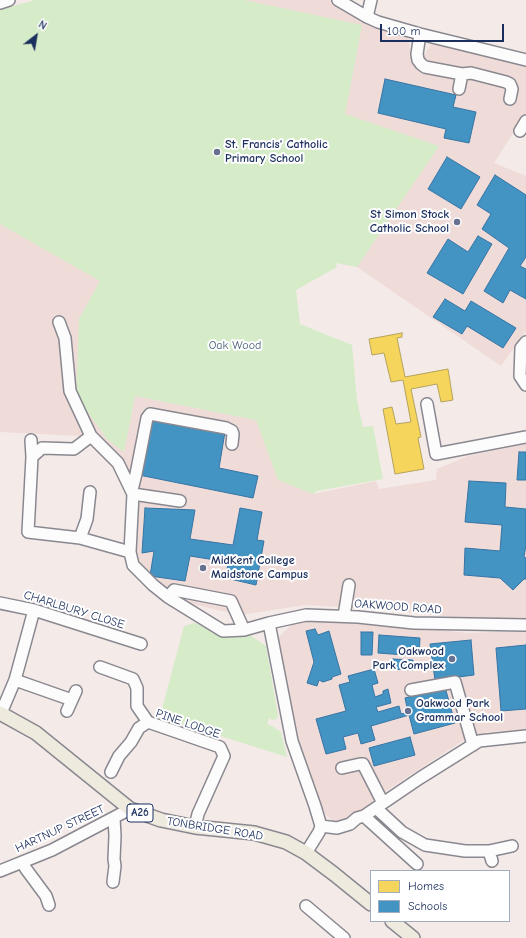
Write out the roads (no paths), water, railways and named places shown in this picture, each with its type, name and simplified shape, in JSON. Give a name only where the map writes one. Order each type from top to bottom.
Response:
[{"type":"main road","name":"TONBRIDGE ROAD","points":[[0,713],[36,733],[130,809],[161,820],[195,827],[254,834],[286,842],[306,853],[370,903]]},
{"type":"main road","points":[[393,922],[410,937]]},
{"type":"street","points":[[0,3],[9,0]]},
{"type":"street","points":[[338,0],[378,22],[526,60]]},
{"type":"street","points":[[367,17],[371,0]]},
{"type":"street","points":[[420,34],[416,54],[418,60],[425,67],[462,74],[471,73],[506,82],[510,84],[512,89],[510,99]]},
{"type":"street","points":[[459,89],[462,74]]},
{"type":"street","points":[[520,131],[526,121]]},
{"type":"street","points":[[59,322],[65,338],[70,391],[91,436],[118,463],[132,492],[180,501]]},
{"type":"street","points":[[526,342],[521,348],[520,376],[526,385]]},
{"type":"street","points":[[427,404],[436,454],[526,437]]},
{"type":"street","name":"OAKWOOD ROAD","points":[[232,444],[232,431],[226,428],[150,414],[147,418],[132,492],[130,552],[133,565],[153,585],[168,597],[223,631],[244,630],[269,622],[306,615],[358,617],[414,623],[526,625]]},
{"type":"street","points":[[32,457],[42,448],[74,449],[91,436]]},
{"type":"street","points":[[31,440],[32,457],[28,532],[80,538],[130,552]]},
{"type":"street","points":[[80,538],[87,519],[90,492]]},
{"type":"street","points":[[344,616],[349,585]]},
{"type":"street","points":[[168,597],[174,590],[231,601],[244,630]]},
{"type":"street","name":"CHARLBURY CLOSE","points":[[0,603],[34,610],[141,644]]},
{"type":"street","points":[[0,713],[15,680],[34,610]]},
{"type":"street","points":[[269,622],[292,741],[321,826],[306,853]]},
{"type":"street","points":[[100,667],[133,679],[137,688],[137,706],[148,722]]},
{"type":"street","points":[[15,680],[74,696],[67,711]]},
{"type":"street","points":[[411,690],[455,682],[473,745]]},
{"type":"street","name":"PINE LODGE","points":[[111,772],[119,756],[131,742],[139,728],[148,722],[220,747],[224,756],[198,814],[195,827]]},
{"type":"street","points":[[321,826],[337,828],[350,824],[357,818],[364,816],[479,741],[526,736]]},
{"type":"street","points":[[342,768],[364,764],[380,805],[402,832],[425,845],[491,856],[512,846]]},
{"type":"street","name":"HARTNUP STREET","points":[[0,871],[52,850],[130,809]]},
{"type":"street","points":[[364,816],[417,864]]},
{"type":"street","points":[[113,882],[115,866],[114,818]]},
{"type":"street","points":[[22,862],[46,896],[49,905]]},
{"type":"street","points":[[306,906],[344,938]]},
{"type":"place","name":"St. Francis' Catholic Primary School","points":[[217,152]]},
{"type":"place","name":"St Simon Stock Catholic School","points":[[457,222]]},
{"type":"place","name":"MidKent College Maidstone Campus","points":[[203,568]]},
{"type":"place","name":"Oakwood Park Complex","points":[[452,659]]},
{"type":"place","name":"Oakwood Park Grammar School","points":[[408,711]]},
{"type":"park label","name":"Oak Wood","points":[[235,346]]}]
